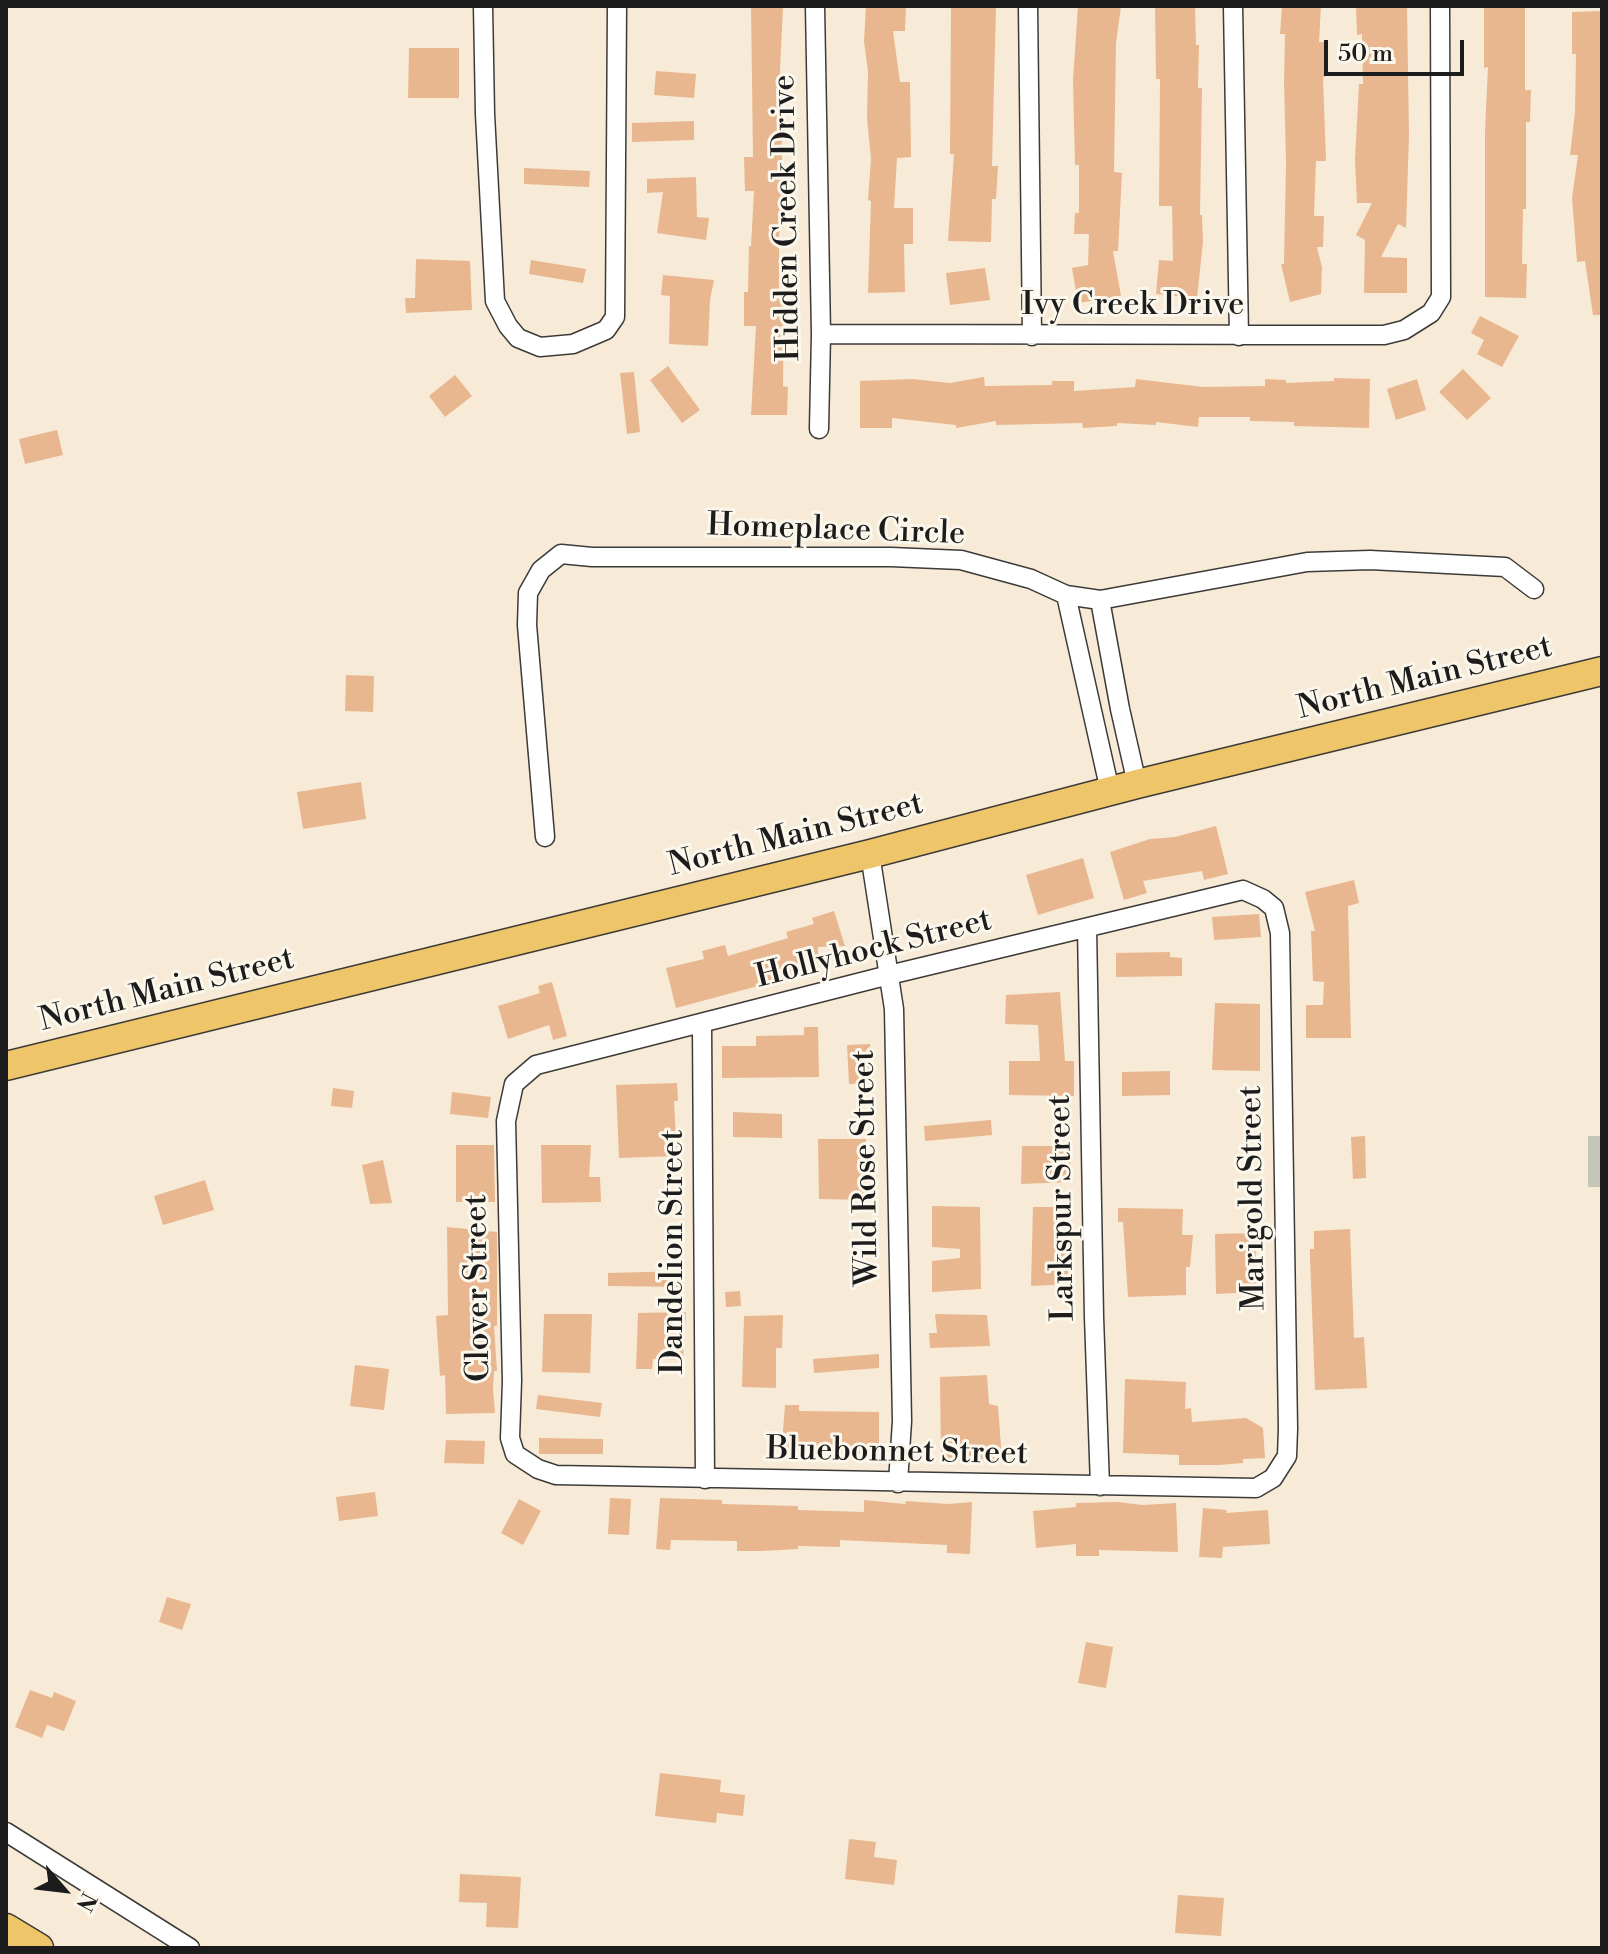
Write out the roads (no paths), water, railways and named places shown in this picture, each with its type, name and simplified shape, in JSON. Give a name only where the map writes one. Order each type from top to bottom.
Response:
[{"type":"main road","name":"North Main Street","points":[[6,1066],[1602,671]]},
{"type":"main road","points":[[6,1928],[39,1948]]},
{"type":"street","points":[[483,6],[495,301],[518,338],[540,347],[573,344],[606,330],[615,317],[617,6]]},
{"type":"street","name":"Hidden Creek Drive","points":[[815,6],[821,334],[819,429]]},
{"type":"street","points":[[1028,6],[1032,336]]},
{"type":"street","points":[[1233,6],[1239,336]]},
{"type":"street","name":"Ivy Creek Drive","points":[[821,334],[1239,336],[1384,335],[1404,330],[1431,313],[1441,297],[1440,6]]},
{"type":"street","name":"Homeplace Circle","points":[[545,837],[527,625],[528,593],[541,570],[561,554],[592,557],[891,557],[961,560],[1031,579],[1066,595],[1100,600],[1307,562],[1370,560],[1505,567],[1534,589]]},
{"type":"street","points":[[1066,595],[1110,791]]},
{"type":"street","points":[[1100,600],[1137,784]]},
{"type":"street","points":[[1087,690],[1116,685]]},
{"type":"street","name":"Wild Rose Street","points":[[870,854],[894,1009],[902,1421],[898,1483]]},
{"type":"street","name":"Hollyhock Street","points":[[510,1093],[514,1084],[536,1065],[1229,892],[1243,890],[1263,899]]},
{"type":"street","name":"Marigold Street","points":[[1256,1488],[1273,1478],[1287,1456],[1288,1429],[1280,933],[1274,908],[1263,899]]},
{"type":"street","name":"Larkspur Street","points":[[1087,928],[1100,1486]]},
{"type":"street","name":"Dandelion Street","points":[[702,1025],[705,1479]]},
{"type":"street","name":"Clover Street","points":[[510,1093],[506,1121],[512,1381],[510,1438],[515,1454],[538,1469]]},
{"type":"street","name":"Bluebonnet Street","points":[[538,1469],[556,1475],[705,1479],[1256,1488]]},
{"type":"street","points":[[6,1832],[190,1948]]}]
